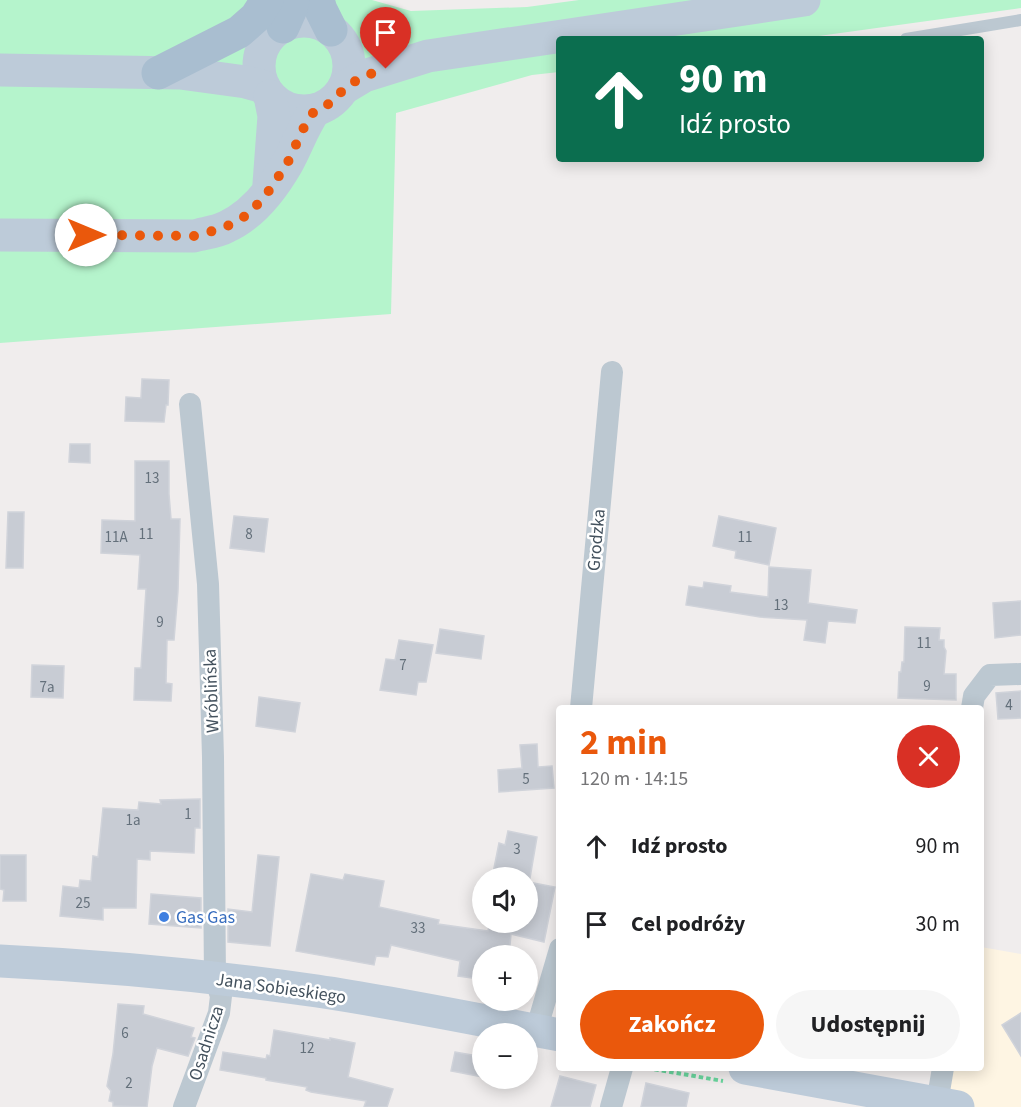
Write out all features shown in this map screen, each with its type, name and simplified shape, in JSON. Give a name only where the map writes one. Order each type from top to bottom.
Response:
[{"type":"main road","points":[[318,0],[321,10],[338,39]]},
{"type":"main road","points":[[169,73],[239,32],[256,17],[276,19]]},
{"type":"street","points":[[562,36],[804,0]]},
{"type":"street","points":[[0,70],[169,73],[246,82],[267,91],[278,104],[299,112],[324,107],[336,99],[344,88],[349,74],[349,60],[338,39],[326,26],[312,22],[276,19]]},
{"type":"street","points":[[169,73],[247,57],[276,19]]},
{"type":"street","points":[[268,192],[274,116],[260,76],[259,65],[276,19]]},
{"type":"street","points":[[344,88],[364,76],[428,56],[556,37]]},
{"type":"street","points":[[338,39],[356,50],[428,56]]},
{"type":"street","points":[[0,235],[194,236],[224,228],[249,214],[268,192],[287,164],[306,123],[315,110]]},
{"type":"street","name":"Grodzka","points":[[580,705],[612,372]]},
{"type":"street","name":"Wróblińska","points":[[190,404],[208,584],[213,757],[215,978]]},
{"type":"street","points":[[972,705],[974,696],[990,675],[1021,674]]},
{"type":"street","name":"Jana Sobieskiego","points":[[0,961],[151,970],[215,978],[320,992],[548,1033]]},
{"type":"street","points":[[548,1033],[556,977]]},
{"type":"street","name":"Osadnicza","points":[[184,1107],[219,1013],[221,996],[215,978]]},
{"type":"street","points":[[610,1107],[621,1071]]},
{"type":"street","points":[[736,1075],[948,1105],[943,1071]]},
{"type":"lane","points":[[924,36],[1021,20]]},
{"type":"path","points":[[685,1071],[736,1075]]},
{"type":"shaded area","points":[[984,948],[1021,954],[1021,1107],[958,1107],[937,1103],[942,1071],[984,1071]]},
{"type":"green space","points":[[0,0],[372,0],[411,11],[527,7],[579,0],[1021,0],[1021,8],[819,36],[556,36],[556,72],[532,75],[396,113],[391,314],[0,343]]},
{"type":"building","points":[[142,379],[169,380],[168,405],[166,405],[164,422],[125,421],[126,397],[141,398]]},
{"type":"building","points":[[70,444],[90,444],[90,463],[69,462]]},
{"type":"building","points":[[135,461],[169,461],[171,519],[180,519],[174,640],[167,640],[166,683],[172,684],[171,701],[134,700],[135,668],[141,668],[146,589],[138,589],[140,555],[101,553],[102,520],[135,521]]},
{"type":"building","points":[[8,512],[24,512],[23,568],[6,568]]},
{"type":"building","points":[[234,516],[268,519],[264,552],[230,548]]},
{"type":"building","points":[[719,516],[776,528],[769,565],[735,558],[736,551],[713,546]]},
{"type":"building","points":[[769,567],[811,570],[808,603],[857,610],[855,623],[828,621],[825,643],[804,640],[807,620],[760,617],[686,605],[689,586],[703,588],[704,582],[731,586],[730,592],[768,597]]},
{"type":"building","points":[[1021,601],[1021,635],[995,638],[993,603]]},
{"type":"building","points":[[905,627],[940,628],[939,640],[944,640],[946,651],[944,674],[956,674],[956,700],[898,698],[899,672],[904,662]]},
{"type":"building","points":[[440,629],[484,636],[481,659],[436,653]]},
{"type":"building","points":[[399,640],[433,645],[426,682],[418,682],[416,695],[380,690],[386,659],[395,660]]},
{"type":"building","points":[[32,665],[64,666],[63,698],[31,697]]},
{"type":"building","points":[[1021,691],[1021,718],[998,719],[996,693]]},
{"type":"building","points":[[259,697],[300,703],[295,732],[256,726]]},
{"type":"building","points":[[537,744],[538,767],[552,766],[554,788],[499,792],[498,770],[522,768],[520,745]]},
{"type":"building","points":[[200,799],[200,828],[195,828],[194,853],[150,851],[150,860],[137,859],[136,908],[103,908],[103,920],[60,916],[63,886],[79,888],[80,880],[91,881],[93,856],[98,857],[103,808],[138,810],[139,802],[161,804],[160,800]]},
{"type":"building","points":[[508,831],[537,837],[532,867],[494,867],[499,843],[505,845]]},
{"type":"building","points":[[0,855],[26,855],[26,901],[3,901],[4,890],[0,889]]},
{"type":"building","points":[[258,855],[279,857],[270,946],[228,942],[228,909],[252,912]]},
{"type":"building","points":[[311,874],[343,880],[345,874],[384,881],[379,907],[439,920],[438,924],[472,929],[472,933],[538,933],[538,884],[555,887],[544,942],[511,934],[510,945],[472,945],[472,978],[458,976],[460,961],[391,945],[388,957],[376,956],[374,965],[296,951]]},
{"type":"building","points":[[151,894],[201,898],[201,928],[149,924]]},
{"type":"building","points":[[118,1004],[144,1006],[143,1014],[194,1028],[191,1037],[195,1038],[188,1056],[157,1048],[152,1066],[147,1107],[113,1106],[113,1102],[109,1101],[111,1091],[107,1086]]},
{"type":"building","points":[[1021,1013],[1021,1056],[1002,1025]]},
{"type":"building","points":[[274,1030],[355,1043],[348,1077],[393,1089],[387,1107],[364,1107],[366,1101],[311,1092],[306,1090],[307,1087],[220,1070],[223,1052],[266,1059],[267,1055],[270,1056]]},
{"type":"building","points":[[455,1052],[472,1055],[472,1075],[451,1071]]},
{"type":"building","points":[[560,1076],[596,1085],[590,1107],[551,1107]]},
{"type":"building","points":[[646,1083],[689,1093],[686,1107],[641,1107]]},
{"type":"place","name":"Gas Gas","points":[[164,917]]},
{"type":"route","points":[[86,235],[194,236],[224,228],[249,214],[268,192],[287,164],[306,123],[315,110],[336,99],[344,88],[364,76],[386,69]]}]
